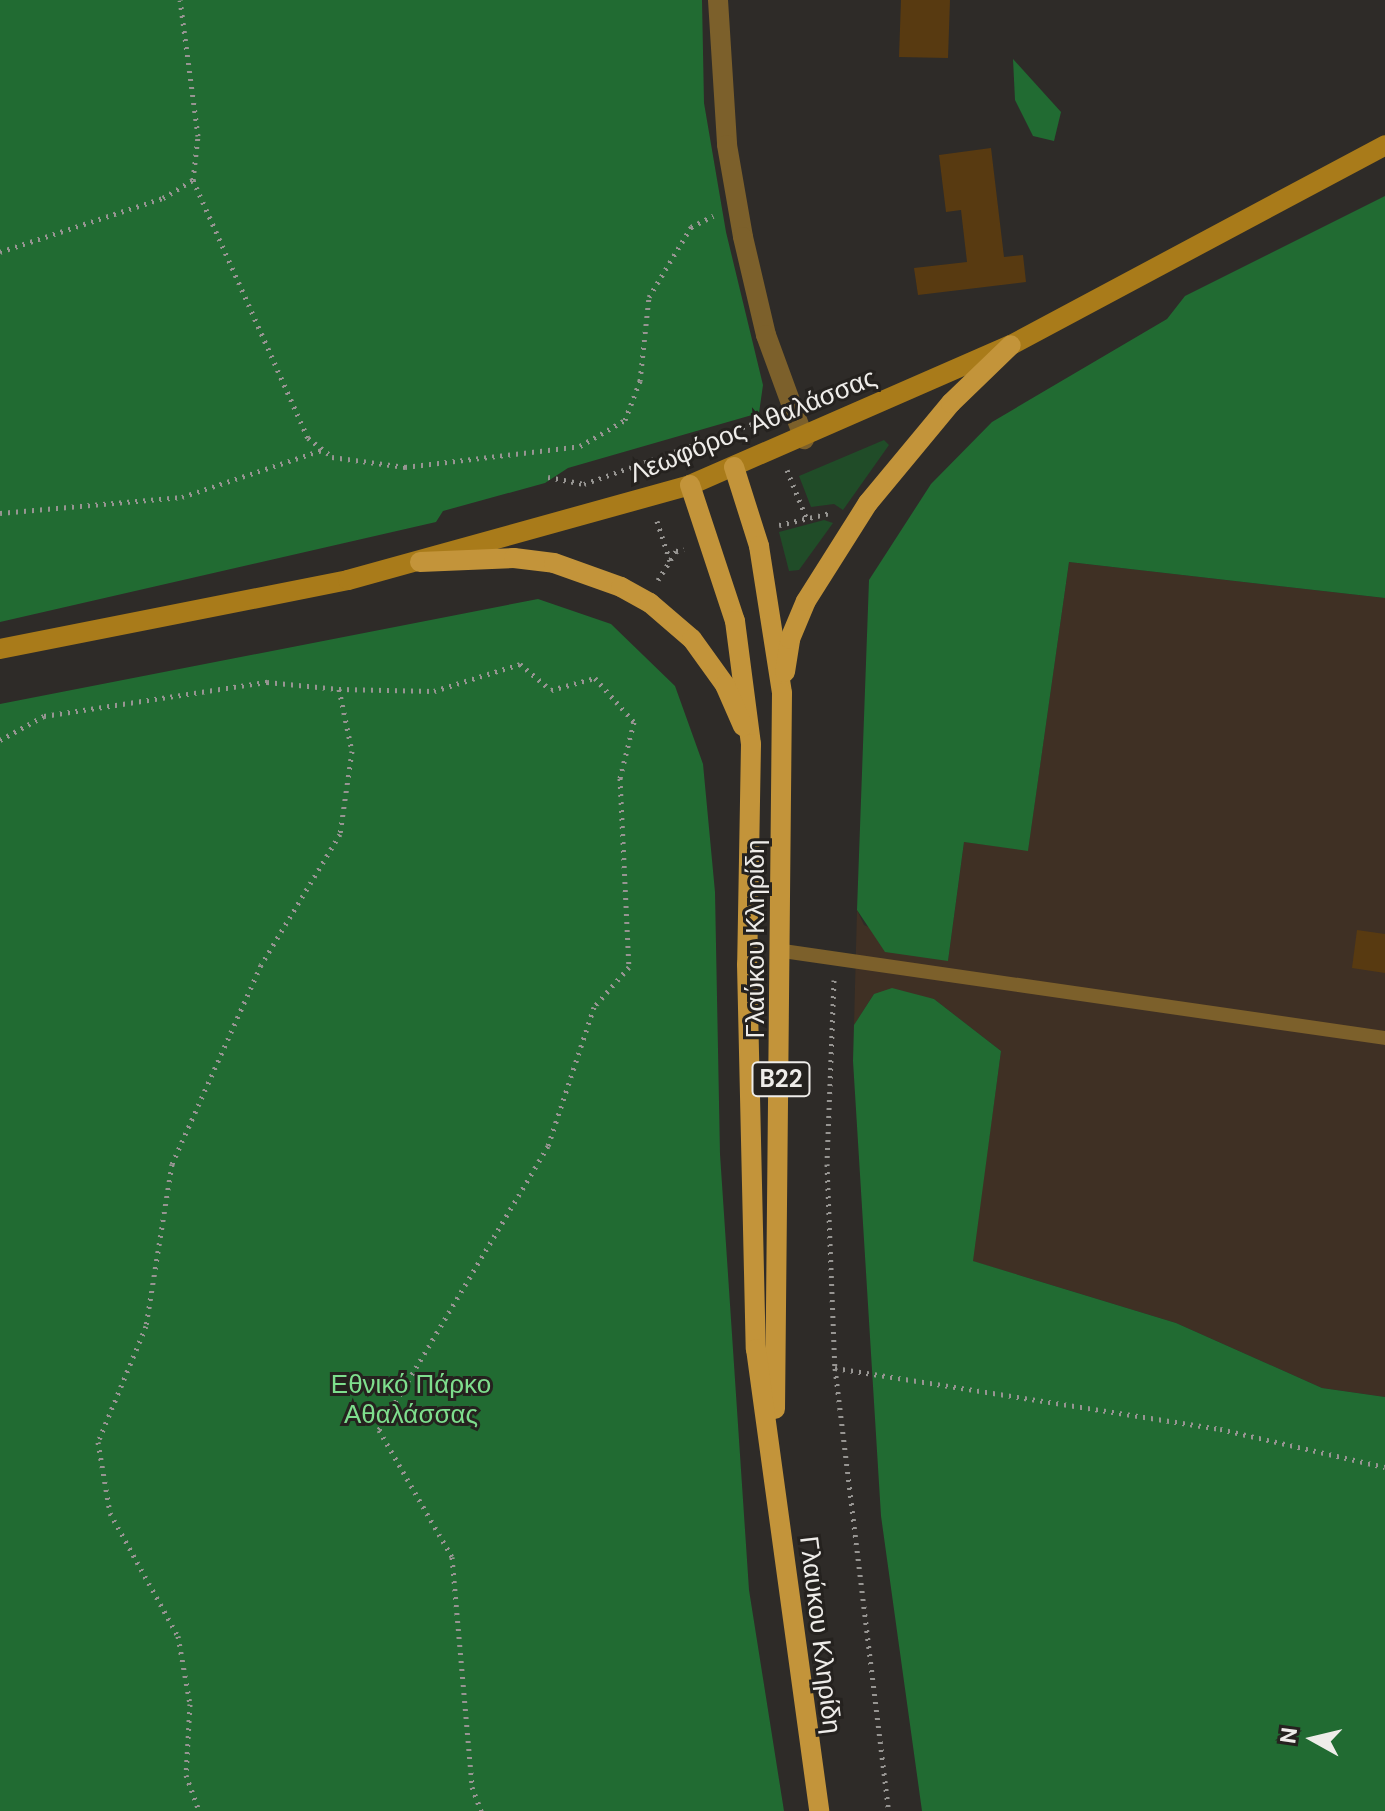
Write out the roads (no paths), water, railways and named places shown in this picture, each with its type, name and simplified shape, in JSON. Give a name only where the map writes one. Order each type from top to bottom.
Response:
[{"type":"main road","name":"Λεωφόρος Αθαλάσσας","points":[[0,649],[420,562],[690,485],[804,439],[1011,345],[1385,145]]},
{"type":"main road","points":[[782,693],[790,639],[817,579],[905,455],[1011,345]]},
{"type":"main road","name":"Γλαύκου Κληρίδη","points":[[734,467],[759,546],[782,693],[783,951],[773,1465]]},
{"type":"main road","name":"Γλαύκου Κληρίδη","points":[[690,485],[735,621],[751,744],[747,964],[756,1349],[819,1811]]},
{"type":"main road","points":[[420,562],[477,558],[554,563],[645,600],[711,661],[751,744]]},
{"type":"street","points":[[718,0],[727,145],[737,205],[766,335],[804,439]]},
{"type":"lane","points":[[783,951],[1385,1038]]},
{"type":"park label","name":"Εθνικό Πάρκο Αθαλάσσας","points":[[411,1400]]}]
